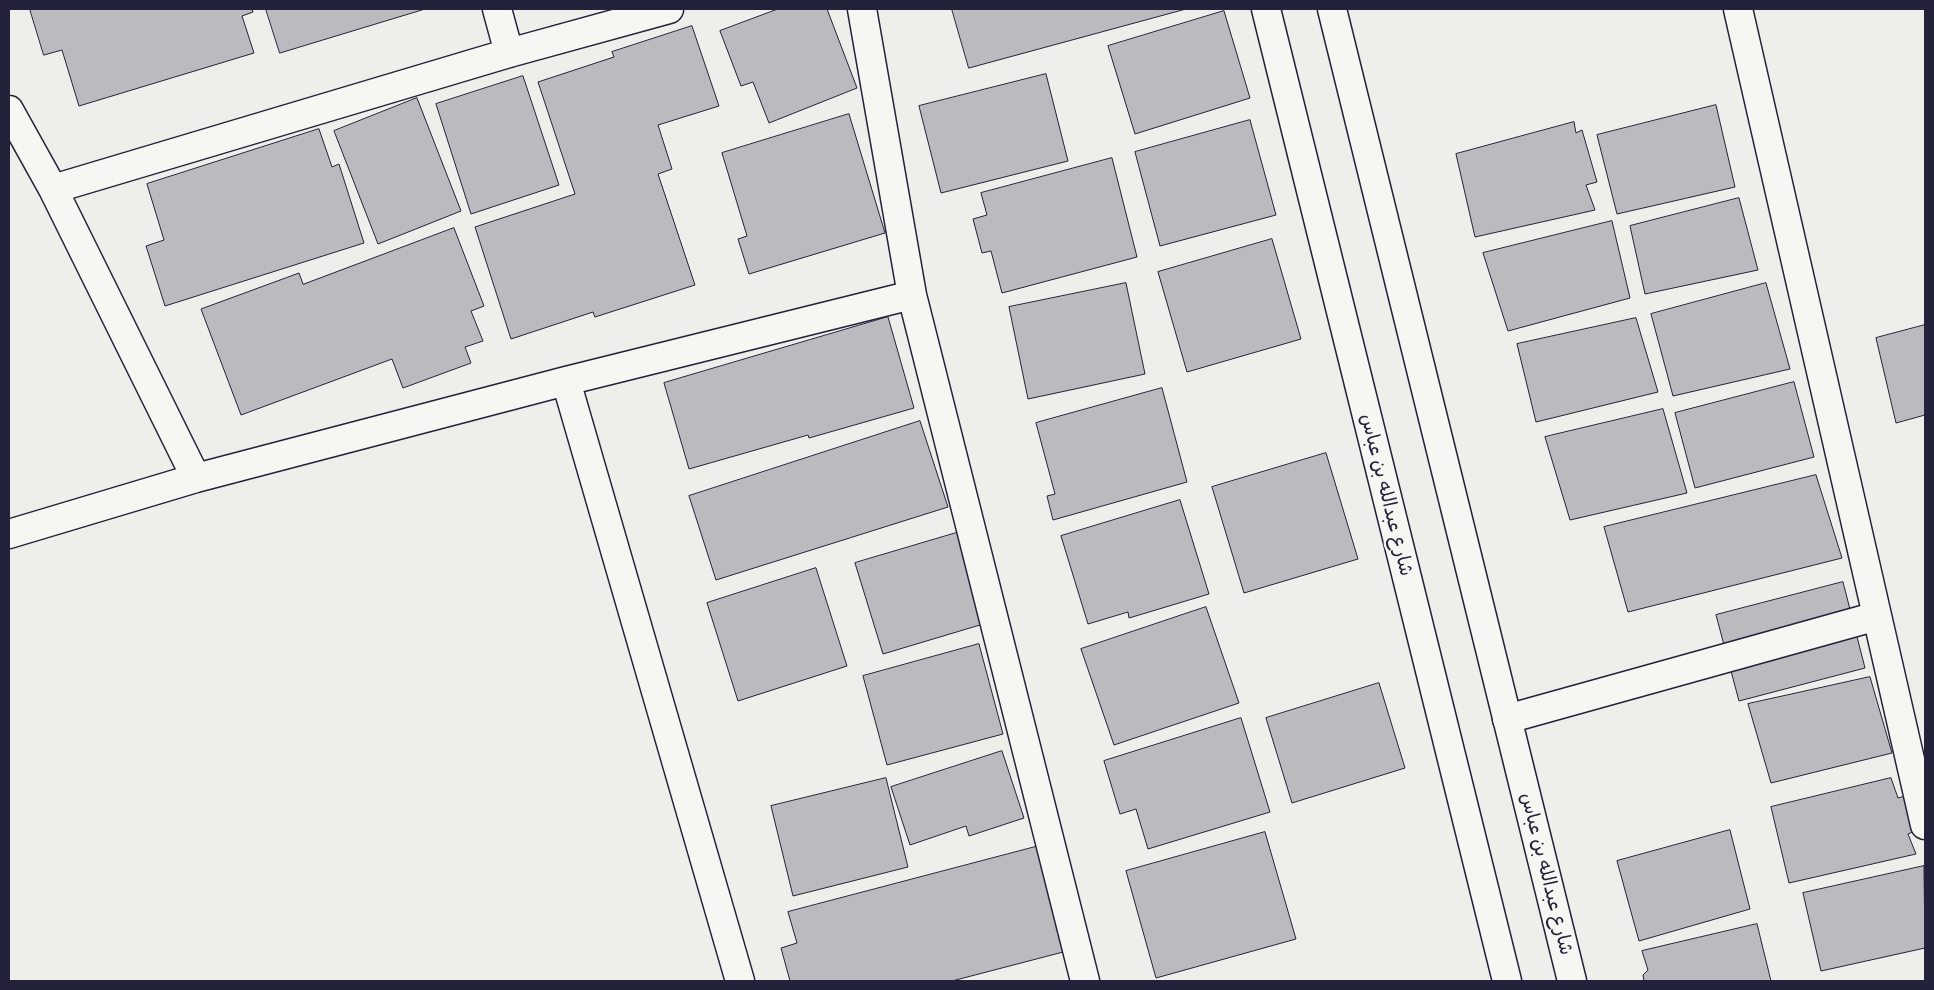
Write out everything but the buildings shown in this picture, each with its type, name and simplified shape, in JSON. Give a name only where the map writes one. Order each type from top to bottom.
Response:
[{"type":"street","points":[[497,9],[509,53]]},
{"type":"street","points":[[53,189],[509,53],[669,9]]},
{"type":"street","points":[[862,9],[912,295],[1085,981]]},
{"type":"street","name":"شارع عبدالله بن عباس","points":[[1266,9],[1507,981]]},
{"type":"street","name":"شارع عبدالله بن عباس","points":[[1332,9],[1572,981]]},
{"type":"street","points":[[1738,9],[1925,825]]},
{"type":"street","points":[[9,110],[53,189],[196,478]]},
{"type":"street","points":[[9,534],[196,478],[912,295]]},
{"type":"street","points":[[566,382],[740,981]]},
{"type":"street","points":[[1507,719],[1878,616]]}]
